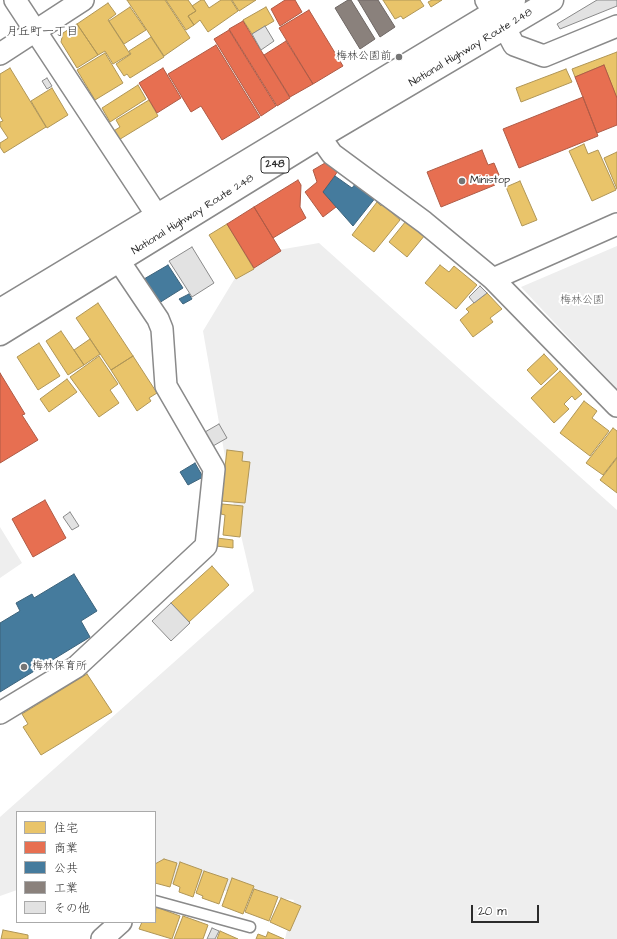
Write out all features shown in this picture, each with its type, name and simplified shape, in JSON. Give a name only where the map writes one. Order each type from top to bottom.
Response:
[{"type":"highway","name":"National Highway Route 248","points":[[0,334],[320,137],[514,0]]},
{"type":"highway","name":"National Highway Route 248","points":[[0,310],[156,214],[495,13],[552,0]]},
{"type":"street","points":[[15,0],[156,214]]},
{"type":"street","points":[[0,54],[83,0]]},
{"type":"street","points":[[495,13],[514,45],[544,56],[617,26]]},
{"type":"street","points":[[320,137],[332,154],[424,222],[493,279],[617,406]]},
{"type":"street","points":[[493,279],[617,224]]},
{"type":"street","points":[[0,713],[76,667],[206,546],[214,469],[166,386],[162,329],[158,319],[119,261]]},
{"type":"street","points":[[102,939],[120,923]]},
{"type":"lane","points":[[156,901],[250,927]]},
{"type":"shaded area","points":[[319,243],[617,510],[617,939],[285,939],[294,900],[156,882],[156,811],[16,811],[16,890],[0,896],[0,817],[254,591],[232,497],[203,331],[249,255]]},
{"type":"shaded area","name":"梅林公園","points":[[617,246],[617,389],[521,287]]},
{"type":"shaded area","points":[[0,527],[22,563],[0,578]]},
{"type":"building: 住宅","points":[[127,0],[165,0],[190,38],[164,56]]},
{"type":"building: 住宅","points":[[166,0],[188,0],[196,11],[188,16],[194,25],[186,30]]},
{"type":"building: 住宅","points":[[201,0],[204,0],[209,8],[221,0],[231,0],[238,11],[208,32],[200,20],[194,25],[188,16],[196,11],[192,6]]},
{"type":"building: 住宅","points":[[232,0],[256,0],[239,11]]},
{"type":"building: 住宅","points":[[383,0],[420,0],[424,6],[403,19],[401,16],[395,19]]},
{"type":"building: 住宅","points":[[432,0],[442,0],[431,7],[428,2]]},
{"type":"building: 住宅","points":[[108,3],[116,14],[108,20],[130,54],[113,64],[105,51],[98,55],[77,24]]},
{"type":"building: 住宅","points":[[130,7],[146,30],[124,44],[109,21]]},
{"type":"building: 住宅","points":[[266,7],[274,21],[252,34],[243,20]]},
{"type":"building: 住宅","points":[[77,24],[98,55],[77,68],[61,42],[63,33]]},
{"type":"building: 住宅","points":[[151,37],[164,57],[130,78],[127,74],[124,76],[116,64],[131,54],[129,51]]},
{"type":"building: 住宅","points":[[617,52],[617,99],[604,65],[575,77],[572,69]]},
{"type":"building: 住宅","points":[[105,53],[123,83],[95,100],[77,70]]},
{"type":"building: 住宅","points":[[10,68],[46,127],[4,153],[0,147],[0,143],[8,138],[0,126],[0,122],[3,121],[0,116],[0,74]]},
{"type":"building: 住宅","points":[[566,69],[572,82],[521,102],[516,88]]},
{"type":"building: 住宅","points":[[138,85],[146,99],[110,122],[102,108]]},
{"type":"building: 住宅","points":[[52,88],[68,115],[47,128],[31,101]]},
{"type":"building: 住宅","points":[[149,100],[158,116],[117,141],[112,132],[120,127],[116,120]]},
{"type":"building: 住宅","points":[[584,144],[588,154],[598,150],[616,190],[592,201],[569,151]]},
{"type":"building: 住宅","points":[[617,152],[617,189],[604,158]]},
{"type":"building: 住宅","points":[[520,181],[537,220],[522,226],[506,187]]},
{"type":"building: 住宅","points":[[377,202],[381,206],[382,204],[400,220],[374,252],[352,235]]},
{"type":"building: 住宅","points":[[406,221],[425,235],[407,257],[389,242]]},
{"type":"building: 住宅","points":[[227,224],[254,269],[236,279],[209,235]]},
{"type":"building: 住宅","points":[[440,265],[449,272],[454,266],[477,285],[456,309],[425,283]]},
{"type":"building: 住宅","points":[[487,293],[502,309],[490,318],[493,322],[473,337],[460,320],[469,312],[466,309]]},
{"type":"building: 住宅","points":[[98,303],[133,356],[111,370],[76,318]]},
{"type":"building: 住宅","points":[[61,331],[84,365],[68,375],[46,341]]},
{"type":"building: 住宅","points":[[90,339],[100,354],[84,365],[74,350]]},
{"type":"building: 住宅","points":[[39,343],[60,376],[38,390],[17,357]]},
{"type":"building: 住宅","points":[[544,354],[558,369],[541,385],[527,370]]},
{"type":"building: 住宅","points":[[99,356],[118,384],[110,390],[119,403],[99,417],[70,377]]},
{"type":"building: 住宅","points":[[133,356],[157,393],[149,398],[151,401],[137,411],[111,370]]},
{"type":"building: 住宅","points":[[560,371],[582,394],[575,400],[572,396],[564,404],[569,409],[554,423],[531,398]]},
{"type":"building: 住宅","points":[[67,379],[77,392],[49,412],[40,399]]},
{"type":"building: 住宅","points":[[584,401],[597,411],[592,418],[609,431],[590,456],[560,433]]},
{"type":"building: 住宅","points":[[613,428],[617,431],[617,457],[603,475],[586,463]]},
{"type":"building: 住宅","points":[[227,450],[243,452],[242,461],[250,462],[245,503],[221,501]]},
{"type":"building: 住宅","points":[[617,458],[617,493],[600,480]]},
{"type":"building: 住宅","points":[[222,504],[243,506],[240,537],[223,535],[225,515],[221,514]]},
{"type":"building: 住宅","points":[[217,538],[233,540],[233,548],[216,546]]},
{"type":"building: 住宅","points":[[212,566],[229,585],[189,622],[171,603]]},
{"type":"building: 住宅","points":[[87,674],[112,712],[41,755],[23,727],[28,724],[22,714]]},
{"type":"building: 住宅","points":[[164,859],[177,863],[170,887],[156,883],[156,863]]},
{"type":"building: 住宅","points":[[180,862],[202,870],[193,897],[179,892],[180,887],[173,884]]},
{"type":"building: 住宅","points":[[204,871],[228,879],[219,904],[202,898],[203,896],[196,893]]},
{"type":"building: 住宅","points":[[232,878],[254,886],[243,914],[222,906]]},
{"type":"building: 住宅","points":[[254,889],[278,897],[269,921],[245,912]]},
{"type":"building: 住宅","points":[[281,898],[301,906],[290,931],[270,922]]},
{"type":"building: 住宅","points":[[156,907],[180,916],[172,939],[139,929],[142,923],[156,923]]},
{"type":"building: 住宅","points":[[183,916],[208,925],[203,939],[174,939]]},
{"type":"building: 住宅","points":[[3,930],[28,935],[28,939],[1,939]]},
{"type":"building: 住宅","points":[[220,931],[238,939],[217,939]]},
{"type":"building: 住宅","points":[[268,932],[284,939],[256,939],[258,934],[266,937]]},
{"type":"building: 商業","points":[[285,0],[295,0],[302,12],[280,26],[271,9]]},
{"type":"building: 商業","points":[[309,10],[343,66],[313,84],[279,28]]},
{"type":"building: 商業","points":[[243,21],[290,98],[277,106],[229,29]]},
{"type":"building: 商業","points":[[229,30],[276,106],[261,116],[214,39]]},
{"type":"building: 商業","points":[[286,41],[313,84],[290,97],[264,55]]},
{"type":"building: 商業","points":[[216,45],[260,117],[222,140],[201,106],[191,112],[168,74]]},
{"type":"building: 商業","points":[[604,65],[617,98],[617,125],[597,133],[575,77]]},
{"type":"building: 商業","points":[[163,68],[181,98],[157,113],[139,83]]},
{"type":"building: 商業","points":[[583,97],[598,136],[519,168],[503,129]]},
{"type":"building: 商業","name":"Ministop","points":[[482,150],[488,165],[494,163],[499,175],[492,177],[495,185],[441,207],[427,172]]},
{"type":"building: 商業","points":[[325,163],[338,171],[323,192],[336,207],[323,217],[305,192],[317,182],[313,170]]},
{"type":"building: 商業","points":[[298,180],[301,185],[300,207],[306,218],[273,238],[254,207]]},
{"type":"building: 商業","points":[[254,207],[281,251],[254,268],[227,224]]},
{"type":"building: 商業","points":[[0,373],[25,414],[22,415],[38,440],[0,463]]},
{"type":"building: 商業","points":[[45,500],[66,538],[33,557],[12,519]]},
{"type":"building: 公共","points":[[335,176],[352,188],[356,183],[376,197],[353,226],[323,192]]},
{"type":"building: 公共","points":[[168,265],[183,288],[159,303],[144,279]]},
{"type":"building: 公共","points":[[189,294],[192,299],[183,304],[179,299]]},
{"type":"building: 公共","points":[[195,463],[203,477],[188,485],[180,472]]},
{"type":"building: 公共","points":[[74,574],[97,611],[81,621],[90,637],[0,692],[0,623],[20,611],[16,603],[32,594],[34,598]]},
{"type":"building: 工業","points":[[348,0],[351,0],[375,39],[360,49],[335,8]]},
{"type":"building: 工業","points":[[358,0],[378,0],[395,27],[380,37]]},
{"type":"building: その他","points":[[597,0],[617,0],[617,6],[560,29],[557,24]]},
{"type":"building: その他","points":[[265,26],[274,41],[261,50],[252,34]]},
{"type":"building: その他","points":[[47,78],[52,86],[47,89],[42,81]]},
{"type":"building: その他","points":[[192,247],[214,283],[192,297],[169,261]]},
{"type":"building: その他","points":[[480,286],[487,293],[474,303],[469,297]]},
{"type":"building: その他","points":[[219,424],[227,438],[213,446],[205,432]]},
{"type":"building: その他","points":[[70,512],[79,526],[72,530],[63,517]]},
{"type":"building: その他","points":[[171,603],[190,623],[171,641],[152,621]]},
{"type":"building: その他","points":[[212,928],[219,931],[215,939],[207,939]]},
{"type":"place","name":"梅林公園前","points":[[399,57]]},
{"type":"place","name":"Ministop","points":[[462,181]]},
{"type":"place","name":"梅林保育所","points":[[24,667]]},
{"type":"district","name":"月丘町一丁目","points":[[42,32]]}]
